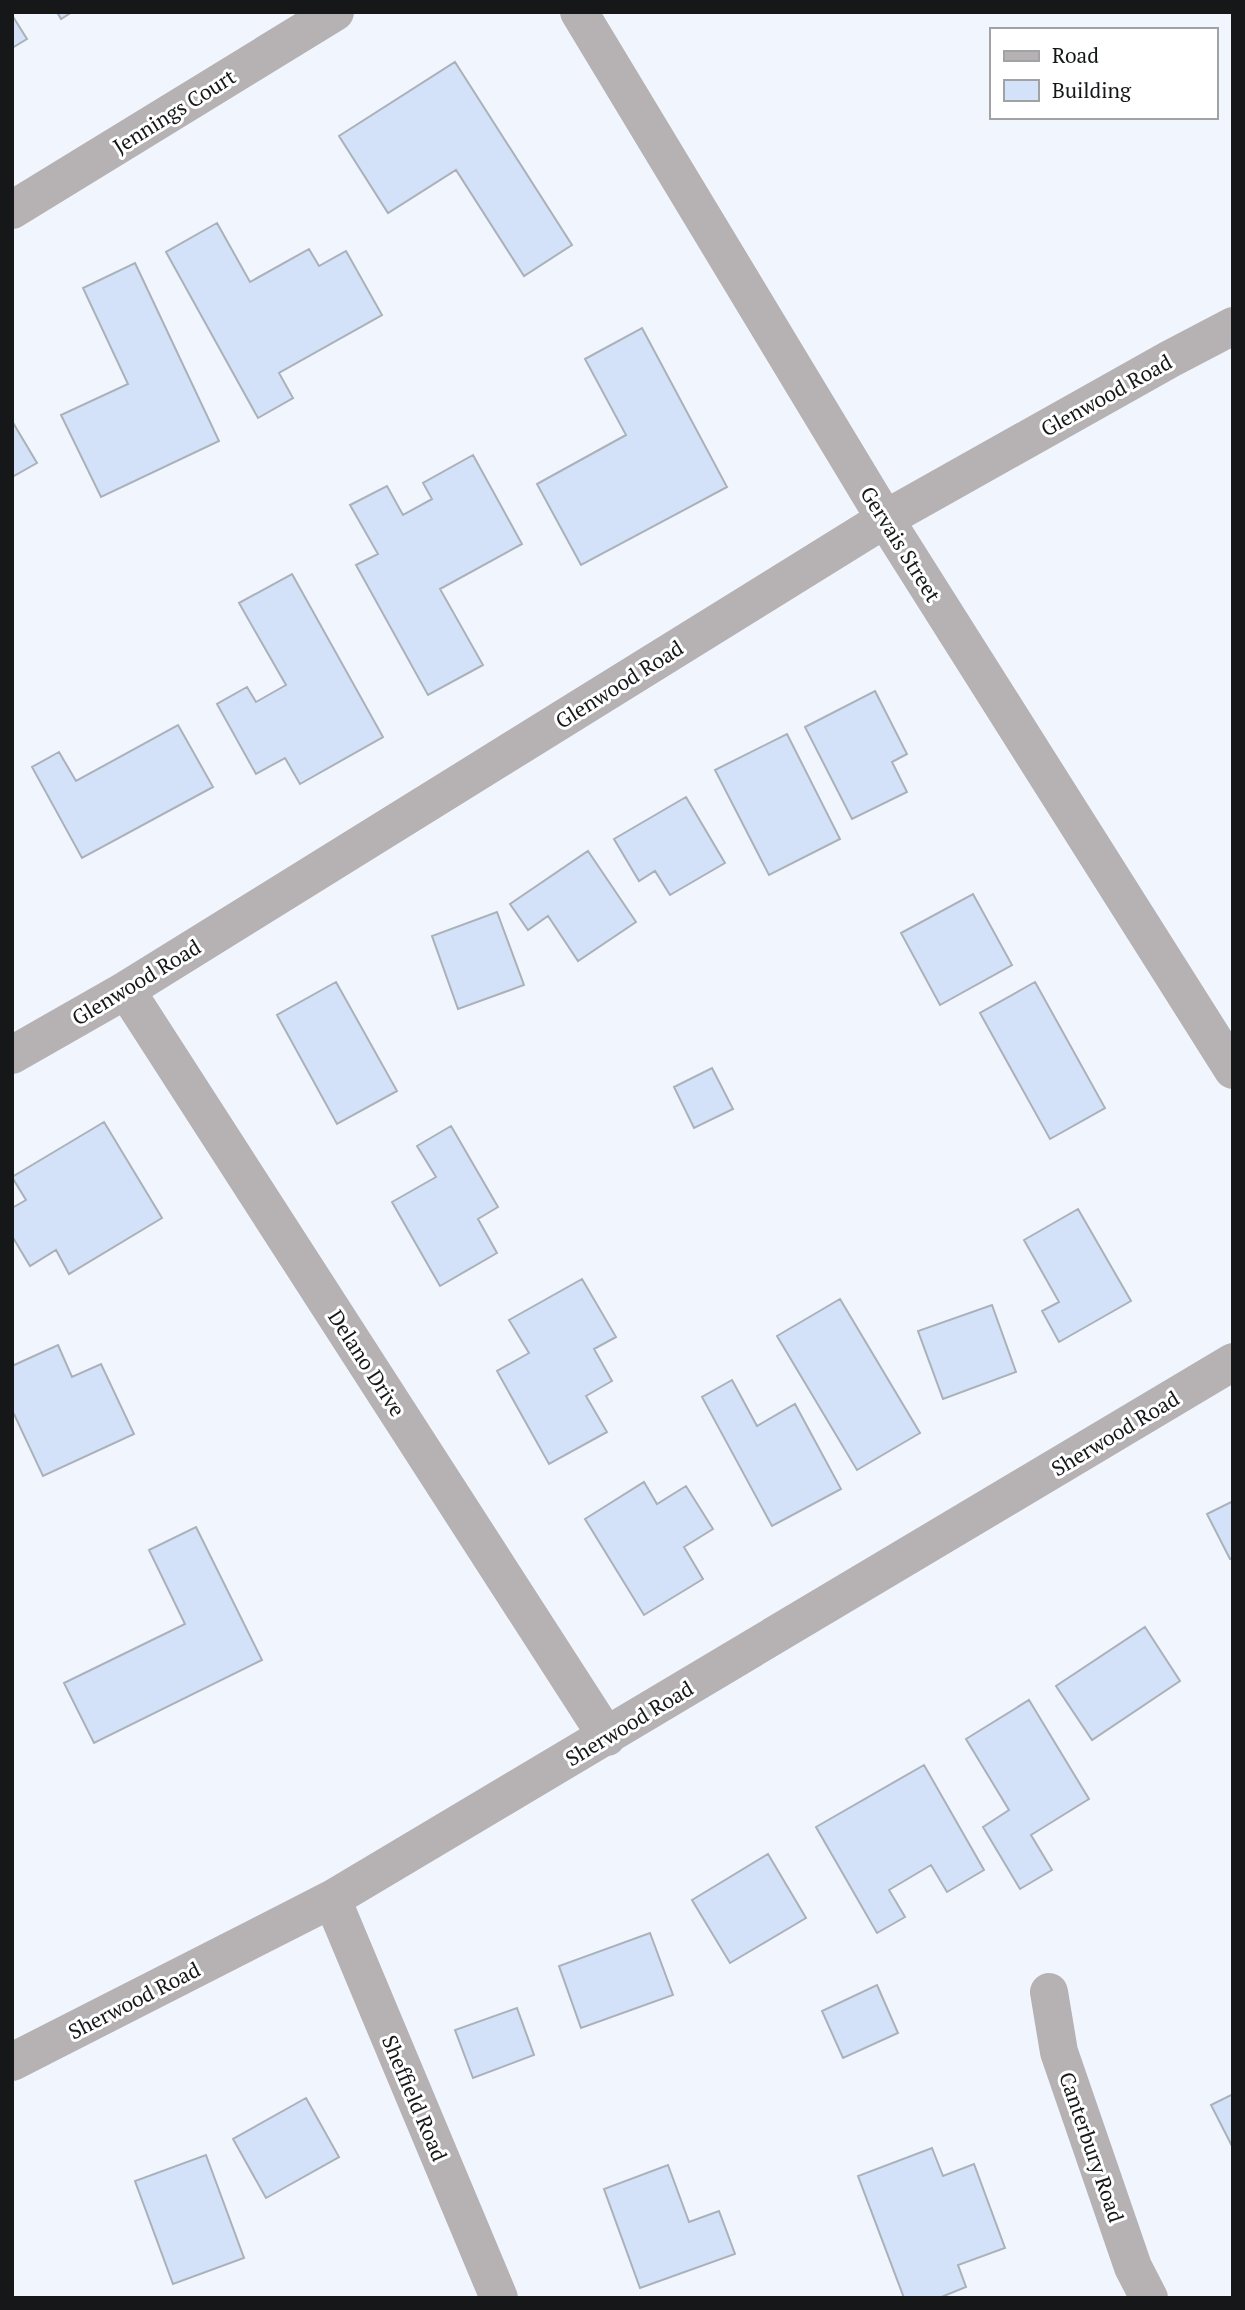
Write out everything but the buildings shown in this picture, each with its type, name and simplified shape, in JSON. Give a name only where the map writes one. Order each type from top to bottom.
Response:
[{"type":"street","name":"Jennings Court","points":[[12,210],[335,12]]},
{"type":"street","name":"Gervais Street","points":[[579,12],[885,519],[1233,1070]]},
{"type":"street","name":"Glenwood Road","points":[[12,1055],[126,990],[885,519],[1233,326]]},
{"type":"street","name":"Delano Drive","points":[[126,990],[607,1737]]},
{"type":"street","name":"Sherwood Road","points":[[12,2062],[332,1899],[1233,1362]]},
{"type":"street","name":"Sheffield Road","points":[[332,1899],[499,2298]]},
{"type":"street","name":"Canterbury Road","points":[[1049,1992],[1059,2052],[1133,2267],[1149,2298]]}]
